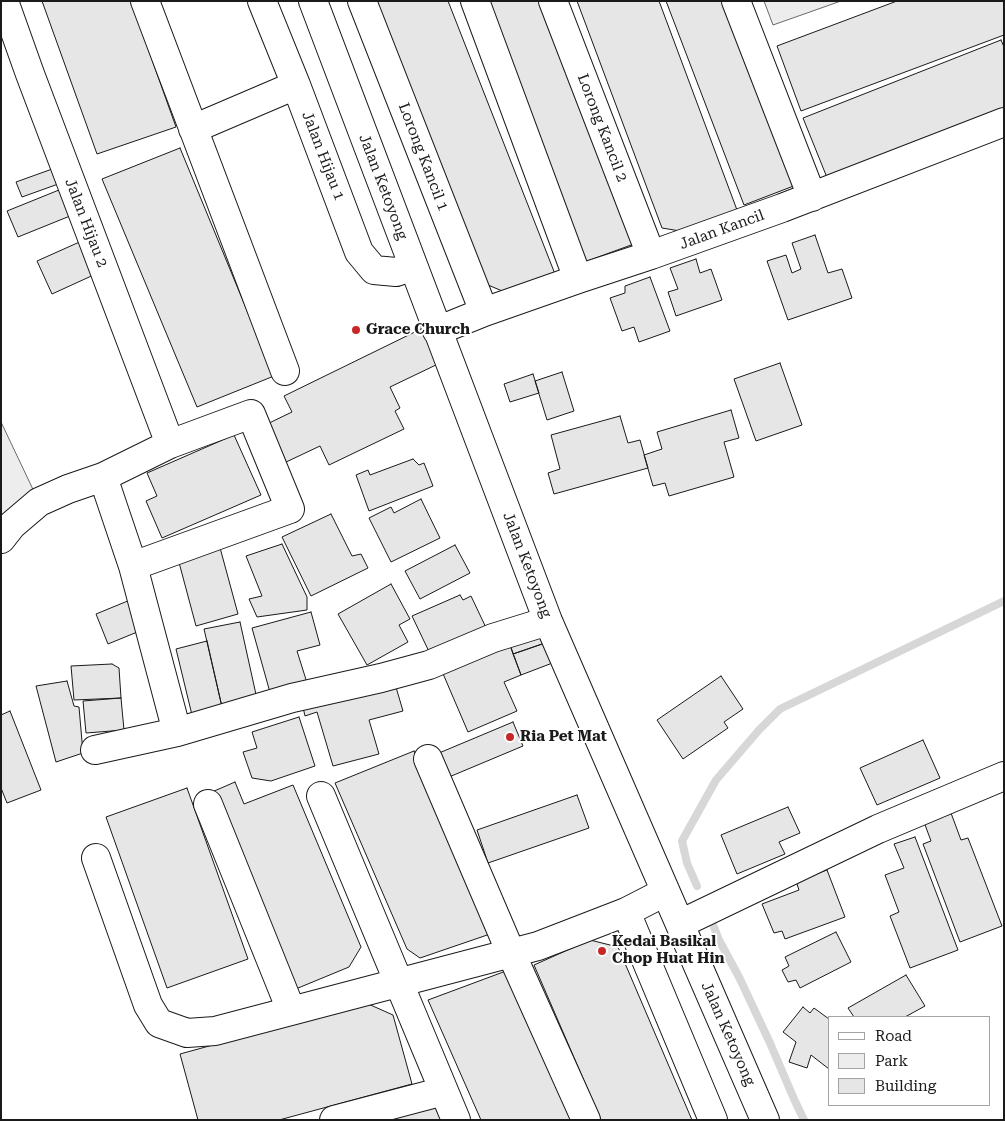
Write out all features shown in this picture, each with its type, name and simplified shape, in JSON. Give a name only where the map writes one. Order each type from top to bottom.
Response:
[{"type":"street","name":"Jalan Hijau 2","points":[[4,1],[170,444]]},
{"type":"street","points":[[145,1],[285,371]]},
{"type":"street","name":"Jalan Hijau 1","points":[[262,1],[359,252],[374,270],[396,272],[413,266]]},
{"type":"street","name":"Jalan Ketoyong","points":[[312,1],[548,621],[765,1120]]},
{"type":"street","name":"Lorong Kancil 1","points":[[362,1],[484,312]]},
{"type":"street","points":[[475,1],[578,278]]},
{"type":"street","name":"Lorong Kancil 2","points":[[553,1],[651,255]]},
{"type":"street","points":[[736,1],[812,197]]},
{"type":"street","points":[[194,129],[296,85]]},
{"type":"street","name":"Jalan Kancil","points":[[437,331],[578,278],[651,255],[812,197],[1004,122]]},
{"type":"street","points":[[1,539],[12,525],[39,502],[68,489],[103,477],[170,444],[250,414],[290,509],[133,566]]},
{"type":"street","points":[[103,477],[133,566],[176,732]]},
{"type":"street","points":[[94,750],[176,732],[292,698],[429,665],[493,638],[548,621]]},
{"type":"street","points":[[428,759],[586,1120]]},
{"type":"street","points":[[680,924],[878,829],[1004,776]]},
{"type":"street","points":[[321,796],[456,1120]]},
{"type":"street","points":[[208,804],[291,1010]]},
{"type":"street","points":[[96,858],[148,1005],[159,1023],[187,1033],[215,1031],[538,946],[626,912],[665,892]]},
{"type":"street","points":[[626,912],[713,1120]]},
{"type":"street","points":[[334,1120],[444,1091]]},
{"type":"green space","points":[[764,1],[841,1],[773,25]]},
{"type":"green space","points":[[1,422],[39,502],[1,539]]},
{"type":"building","points":[[42,1],[131,1],[176,127],[97,154]]},
{"type":"building","points":[[376,1],[448,1],[555,274],[507,293],[488,285]]},
{"type":"building","points":[[481,1],[549,1],[642,241],[582,263]]},
{"type":"building","points":[[577,1],[659,1],[737,210],[680,231],[662,228]]},
{"type":"building","points":[[666,1],[735,1],[804,182],[744,205]]},
{"type":"building","points":[[897,1],[1004,1],[1004,35],[801,111],[777,46]]},
{"type":"building","points":[[1001,40],[1004,47],[1004,111],[828,180],[803,118]]},
{"type":"building","points":[[180,148],[274,376],[197,407],[102,179]]},
{"type":"building","points":[[55,168],[61,183],[22,197],[16,182]]},
{"type":"building","points":[[59,190],[70,216],[18,237],[7,211]]},
{"type":"building","points":[[815,235],[828,273],[842,269],[852,298],[788,320],[767,261],[786,255],[792,273],[801,269],[792,243]]},
{"type":"building","points":[[84,240],[98,273],[52,294],[37,261]]},
{"type":"building","points":[[696,259],[700,273],[711,269],[722,300],[676,316],[668,292],[678,289],[670,268]]},
{"type":"building","points":[[650,277],[670,331],[639,342],[634,327],[622,331],[610,298],[625,293],[625,286]]},
{"type":"building","points":[[421,329],[438,364],[390,387],[400,408],[395,411],[404,429],[329,465],[320,446],[284,463],[265,425],[292,412],[284,396]]},
{"type":"building","points":[[780,363],[802,425],[756,441],[734,379]]},
{"type":"building","points":[[562,372],[574,411],[547,420],[535,381]]},
{"type":"building","points":[[533,374],[539,393],[510,402],[504,384]]},
{"type":"building","points":[[731,410],[739,438],[724,442],[734,477],[669,496],[665,483],[653,486],[644,455],[662,449],[657,432]]},
{"type":"building","points":[[620,416],[628,443],[640,440],[648,468],[554,494],[548,473],[560,469],[551,435]]},
{"type":"building","points":[[234,435],[261,495],[162,538],[146,501],[157,496],[147,473]]},
{"type":"building","points":[[413,459],[419,465],[424,463],[433,486],[369,511],[356,475],[368,470],[370,475]]},
{"type":"building","points":[[421,499],[440,538],[391,562],[369,518],[391,507],[394,513]]},
{"type":"building","points":[[331,514],[352,556],[361,554],[368,568],[311,596],[282,537]]},
{"type":"building","points":[[219,544],[238,614],[196,626],[177,555]]},
{"type":"building","points":[[282,544],[307,597],[307,610],[257,617],[249,599],[262,596],[246,556]]},
{"type":"building","points":[[455,545],[470,573],[420,599],[405,571]]},
{"type":"building","points":[[391,584],[410,619],[399,625],[408,642],[367,665],[338,614]]},
{"type":"building","points":[[460,595],[463,600],[471,596],[489,634],[433,660],[412,616]]},
{"type":"building","points":[[135,598],[147,628],[108,644],[96,614]]},
{"type":"building","points":[[311,612],[320,645],[297,651],[308,686],[271,696],[252,628]]},
{"type":"building","points":[[240,622],[257,699],[222,707],[204,629]]},
{"type":"building","points":[[544,630],[548,642],[513,654],[509,642]]},
{"type":"building","points":[[207,641],[222,707],[192,715],[176,649]]},
{"type":"building","points":[[509,642],[521,675],[504,682],[517,711],[468,732],[441,669]]},
{"type":"building","points":[[548,642],[555,662],[521,675],[513,654]]},
{"type":"building","points":[[112,664],[119,668],[121,698],[74,700],[71,666]]},
{"type":"building","points":[[721,676],[743,709],[724,722],[728,728],[683,759],[657,720]]},
{"type":"building","points":[[393,677],[403,711],[369,720],[379,754],[333,766],[317,712],[305,716],[302,703]]},
{"type":"building","points":[[67,681],[74,706],[79,707],[83,753],[56,762],[36,686]]},
{"type":"building","points":[[121,698],[124,730],[86,733],[83,701]]},
{"type":"building","points":[[10,711],[41,790],[7,803],[1,788],[1,715]]},
{"type":"building","points":[[299,717],[315,766],[271,781],[252,778],[243,752],[257,748],[252,732]]},
{"type":"building","points":[[513,722],[523,746],[449,777],[439,753]]},
{"type":"building","points":[[923,740],[940,778],[877,805],[860,768]]},
{"type":"building","points":[[414,751],[496,932],[420,958],[407,949],[335,783]]},
{"type":"building","points":[[235,782],[244,804],[293,785],[361,947],[349,967],[286,993],[205,795]]},
{"type":"building","points":[[187,788],[248,959],[167,988],[106,817]]},
{"type":"building","points":[[577,795],[589,828],[488,863],[477,830]]},
{"type":"building","points":[[788,807],[800,833],[779,842],[785,854],[737,874],[721,835]]},
{"type":"building","points":[[951,813],[961,840],[968,838],[1002,926],[960,942],[923,844],[931,841],[924,822]]},
{"type":"building","points":[[915,837],[958,950],[910,968],[890,916],[899,912],[885,875],[904,868],[894,844]]},
{"type":"building","points":[[827,870],[845,917],[785,939],[782,931],[774,933],[762,904],[799,890],[796,881]]},
{"type":"building","points":[[836,932],[851,962],[800,988],[796,980],[788,982],[782,970],[789,966],[785,957]]},
{"type":"building","points":[[590,940],[618,947],[692,1120],[601,1120],[534,965]]},
{"type":"building","points":[[506,971],[574,1120],[481,1120],[428,1000]]},
{"type":"building","points":[[906,975],[925,1006],[907,1016],[853,1016],[848,1008]]},
{"type":"building","points":[[366,1003],[393,1015],[412,1084],[279,1120],[198,1120],[180,1054]]},
{"type":"building","points":[[803,1007],[810,1013],[814,1008],[828,1018],[828,1068],[811,1055],[807,1068],[789,1062],[796,1042],[783,1032]]},
{"type":"building","points":[[431,1105],[445,1108],[449,1120],[375,1120]]},
{"type":"waterway","points":[[697,886],[687,863],[682,841],[716,780],[759,730],[780,709],[1004,601]]},
{"type":"waterway","points":[[712,922],[770,1043],[804,1120]]},
{"type":"place","name":"Grace Church","points":[[356,330]]},
{"type":"place","name":"Ria Pet Mat","points":[[510,737]]},
{"type":"place","name":"Kedai Basikal Chop Huat Hin","points":[[602,951]]}]
